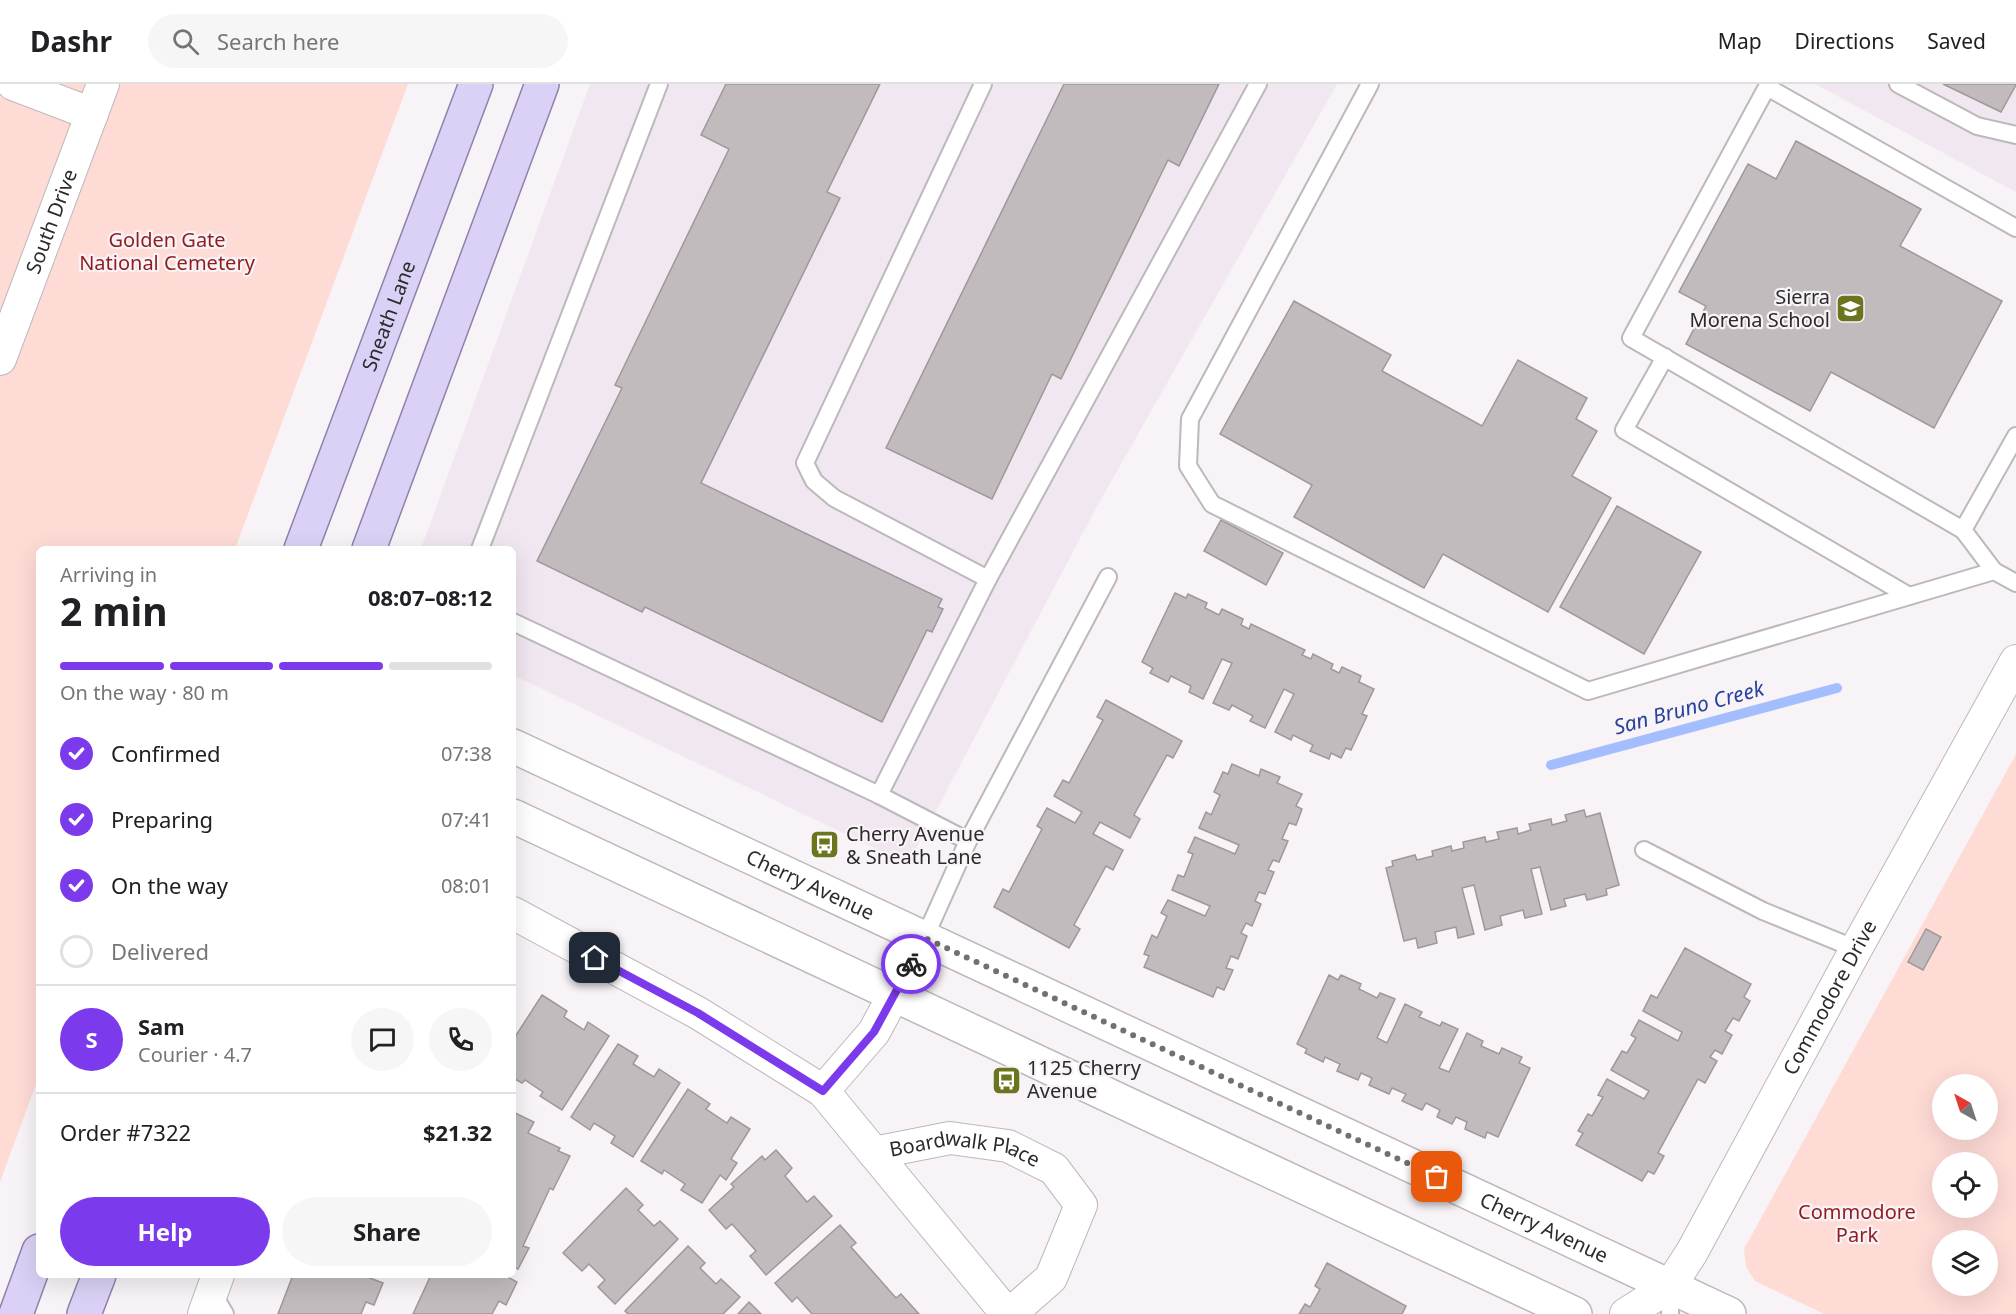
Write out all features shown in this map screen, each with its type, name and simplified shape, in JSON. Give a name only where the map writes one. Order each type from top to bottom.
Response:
[{"type":"main road","name":"Sneath Lane","points":[[302,546],[476,84]]},
{"type":"main road","points":[[370,546],[542,84]]},
{"type":"main road","points":[[16,1314],[36,1259]]},
{"type":"main road","points":[[84,1314],[98,1278]]},
{"type":"street","points":[[13,84],[92,114]]},
{"type":"street","name":"South Drive","points":[[0,359],[104,84]]},
{"type":"street","name":"Commodore Drive","points":[[1626,1314],[1670,1300],[1692,1252],[1856,949],[2016,661]]},
{"type":"street","name":"Cherry Avenue","points":[[516,747],[925,938],[1670,1300],[1729,1314]]},
{"type":"street","points":[[516,817],[1575,1314]]},
{"type":"street","name":"Boardwalk Place","points":[[516,916],[698,1013],[823,1091],[874,1153],[1008,1314],[1051,1278],[1081,1205],[1054,1169],[1008,1146],[950,1138],[874,1153]]},
{"type":"street","points":[[823,1091],[874,1032],[925,938]]},
{"type":"lane","points":[[481,546],[659,84]]},
{"type":"lane","points":[[984,84],[805,463],[814,481],[834,498],[988,579]]},
{"type":"lane","points":[[879,795],[988,579],[1258,84]]},
{"type":"lane","points":[[1370,84],[1190,419],[1188,466],[1212,504],[1588,691],[1994,570]]},
{"type":"lane","points":[[1898,84],[1977,126],[2016,135]]},
{"type":"lane","points":[[2016,228],[1767,87],[1631,338],[1963,530],[1994,570],[2016,583]]},
{"type":"lane","points":[[1665,357],[1624,430],[1909,596]]},
{"type":"lane","points":[[1963,530],[2016,436]]},
{"type":"lane","points":[[925,938],[968,841],[1108,577]]},
{"type":"lane","points":[[516,623],[879,795],[968,841]]},
{"type":"lane","points":[[1644,850],[1763,911],[1856,949]]},
{"type":"shaded area","points":[[590,84],[1337,84],[1096,508],[908,864],[516,676],[516,546],[422,546]]},
{"type":"shaded area","points":[[1815,84],[2016,84],[2016,192]]},
{"type":"green space","name":"Golden Gate National Cemetery","points":[[0,84],[408,84],[236,546],[36,546],[36,1084],[0,1182]]},
{"type":"green space","name":"Commodore Park","points":[[2016,754],[2016,1314],[1824,1314],[1755,1281],[1746,1267],[1744,1249]]},
{"type":"building","points":[[726,84],[880,84],[827,192],[840,198],[701,483],[942,599],[938,607],[943,609],[932,632],[927,630],[882,722],[645,607],[642,612],[537,561],[622,388],[615,385],[729,149],[701,135]]},
{"type":"building","points":[[1064,84],[1219,84],[1179,166],[1168,160],[1061,379],[1052,374],[992,499],[886,448]]},
{"type":"building","points":[[1943,84],[2016,84],[2016,85],[2001,112]]},
{"type":"building","points":[[1796,141],[1921,209],[1900,246],[2002,301],[1934,428],[1831,372],[1810,411],[1686,344],[1706,306],[1679,292],[1748,164],[1776,179]]},
{"type":"building","points":[[1294,301],[1391,355],[1382,371],[1482,426],[1518,360],[1587,398],[1576,419],[1597,431],[1572,476],[1611,498],[1548,612],[1443,554],[1424,588],[1294,517],[1312,485],[1220,434]]},
{"type":"building","points":[[1617,506],[1701,552],[1644,654],[1560,607]]},
{"type":"building","points":[[1221,520],[1283,553],[1266,585],[1204,551]]},
{"type":"building","points":[[1175,593],[1186,598],[1188,594],[1207,603],[1205,608],[1219,615],[1222,609],[1243,619],[1241,625],[1249,629],[1251,624],[1305,650],[1302,655],[1311,659],[1313,654],[1333,664],[1331,669],[1339,673],[1342,667],[1361,676],[1359,682],[1374,689],[1362,714],[1367,716],[1351,750],[1346,748],[1341,758],[1331,753],[1329,759],[1310,751],[1313,745],[1293,735],[1291,740],[1275,732],[1294,694],[1284,689],[1265,728],[1250,721],[1253,716],[1232,705],[1229,710],[1213,703],[1232,663],[1222,659],[1203,699],[1189,692],[1191,686],[1171,676],[1168,682],[1150,673],[1153,668],[1142,662]]},
{"type":"building","points":[[1106,700],[1182,741],[1173,758],[1167,755],[1134,815],[1140,819],[1130,838],[1100,822],[1093,834],[1123,850],[1113,870],[1106,866],[1074,925],[1080,929],[1069,948],[994,907],[1003,889],[1009,892],[1042,829],[1037,826],[1047,808],[1075,823],[1082,812],[1054,796],[1063,780],[1069,783],[1103,720],[1097,717]]},
{"type":"building","points":[[1232,764],[1259,776],[1261,769],[1280,777],[1277,783],[1302,794],[1296,806],[1302,809],[1296,825],[1289,823],[1282,839],[1288,841],[1279,862],[1273,860],[1268,870],[1274,872],[1265,894],[1259,892],[1255,901],[1261,904],[1252,926],[1246,923],[1241,933],[1247,936],[1238,959],[1231,956],[1226,968],[1233,970],[1224,990],[1217,987],[1213,997],[1144,967],[1149,956],[1144,954],[1152,935],[1157,938],[1167,916],[1161,913],[1168,900],[1205,916],[1210,906],[1172,890],[1178,875],[1184,877],[1193,854],[1188,852],[1195,837],[1235,854],[1239,845],[1199,828],[1206,812],[1211,815],[1220,795],[1214,792],[1223,772],[1228,774]]},
{"type":"building","points":[[1584,810],[1586,817],[1600,813],[1619,885],[1606,889],[1607,895],[1587,900],[1585,894],[1564,899],[1566,906],[1551,910],[1540,867],[1531,869],[1542,914],[1525,918],[1523,910],[1500,916],[1502,925],[1485,930],[1474,885],[1462,888],[1474,934],[1458,938],[1456,927],[1435,932],[1437,943],[1418,948],[1416,938],[1404,941],[1386,868],[1393,866],[1392,861],[1415,855],[1417,860],[1433,856],[1432,851],[1451,846],[1452,851],[1464,848],[1463,842],[1485,837],[1486,842],[1499,839],[1497,832],[1517,828],[1518,834],[1531,830],[1529,824],[1551,819],[1552,825],[1567,821],[1565,815]]},
{"type":"building","points":[[1926,929],[1941,937],[1923,970],[1908,962]]},
{"type":"building","points":[[1685,948],[1751,984],[1744,997],[1750,1001],[1739,1021],[1733,1018],[1725,1031],[1732,1035],[1722,1054],[1715,1050],[1710,1057],[1717,1061],[1705,1083],[1698,1079],[1658,1153],[1664,1156],[1654,1174],[1648,1171],[1642,1181],[1576,1145],[1583,1133],[1578,1131],[1588,1114],[1592,1116],[1603,1097],[1598,1095],[1607,1079],[1644,1099],[1649,1091],[1611,1070],[1622,1051],[1627,1053],[1636,1038],[1631,1035],[1639,1020],[1678,1041],[1682,1032],[1643,1011],[1651,995],[1657,998]]},
{"type":"building","points":[[1329,975],[1338,980],[1341,975],[1361,984],[1359,989],[1377,998],[1380,993],[1395,999],[1377,1038],[1387,1043],[1405,1004],[1422,1012],[1419,1017],[1440,1026],[1442,1022],[1458,1029],[1439,1068],[1449,1072],[1467,1033],[1483,1041],[1481,1046],[1499,1054],[1502,1048],[1522,1057],[1519,1063],[1530,1068],[1498,1137],[1487,1132],[1485,1138],[1465,1129],[1467,1122],[1456,1117],[1452,1124],[1437,1117],[1440,1110],[1426,1103],[1422,1110],[1402,1101],[1406,1094],[1392,1088],[1389,1094],[1369,1085],[1372,1078],[1361,1073],[1358,1080],[1337,1071],[1340,1064],[1325,1057],[1323,1062],[1305,1053],[1307,1049],[1297,1044]]},
{"type":"building","points":[[542,995],[567,1011],[564,1017],[584,1030],[588,1022],[609,1036],[562,1110],[540,1096],[543,1092],[525,1080],[522,1083],[516,1080],[516,1035]]},
{"type":"building","points":[[618,1044],[638,1056],[633,1064],[654,1077],[659,1069],[680,1083],[633,1157],[611,1143],[615,1136],[594,1123],[590,1130],[571,1117]]},
{"type":"building","points":[[688,1089],[710,1104],[706,1109],[727,1123],[731,1117],[750,1129],[731,1159],[737,1163],[726,1180],[720,1175],[702,1203],[681,1190],[685,1184],[664,1170],[662,1174],[641,1161]]},
{"type":"building","points":[[516,1113],[534,1122],[528,1133],[560,1148],[558,1151],[570,1156],[553,1190],[550,1188],[523,1246],[529,1248],[518,1269],[516,1268]]},
{"type":"building","points":[[776,1150],[792,1168],[785,1176],[807,1202],[814,1196],[832,1216],[766,1275],[750,1256],[756,1251],[732,1224],[726,1229],[709,1210],[734,1187],[731,1184],[762,1156],[765,1160]]},
{"type":"building","points":[[626,1188],[643,1205],[638,1210],[654,1226],[660,1221],[678,1239],[615,1304],[598,1287],[605,1280],[589,1264],[582,1271],[563,1253]]},
{"type":"building","points":[[840,1225],[856,1243],[851,1247],[896,1298],[901,1294],[919,1314],[812,1314],[797,1297],[792,1302],[775,1283]]},
{"type":"building","points":[[688,1246],[705,1263],[700,1268],[716,1284],[721,1279],[740,1297],[723,1314],[628,1314],[625,1311]]},
{"type":"building","points":[[1327,1263],[1406,1306],[1402,1314],[1299,1314],[1305,1304],[1310,1307],[1320,1289],[1315,1286]]},
{"type":"building","points":[[292,1278],[370,1278],[383,1283],[374,1305],[366,1302],[361,1314],[278,1314]]},
{"type":"building","points":[[430,1278],[510,1278],[517,1282],[506,1305],[499,1301],[492,1314],[413,1314]]},
{"type":"building","points":[[749,1302],[761,1314],[738,1314]]},
{"type":"waterway","name":"San Bruno Creek","points":[[1551,765],[1837,688]]},
{"type":"way so far","points":[[911,964],[925,938],[1437,1177]]},
{"type":"place","name":"Sierra Morena School","points":[[1851,308]]},
{"type":"place","name":"Cherry Avenue & Sneath Lane","points":[[825,845]]},
{"type":"place","name":"1125 Cherry Avenue","points":[[1006,1080]]},
{"type":"route","points":[[595,958],[698,1013],[823,1091],[874,1032],[911,964]]}]
